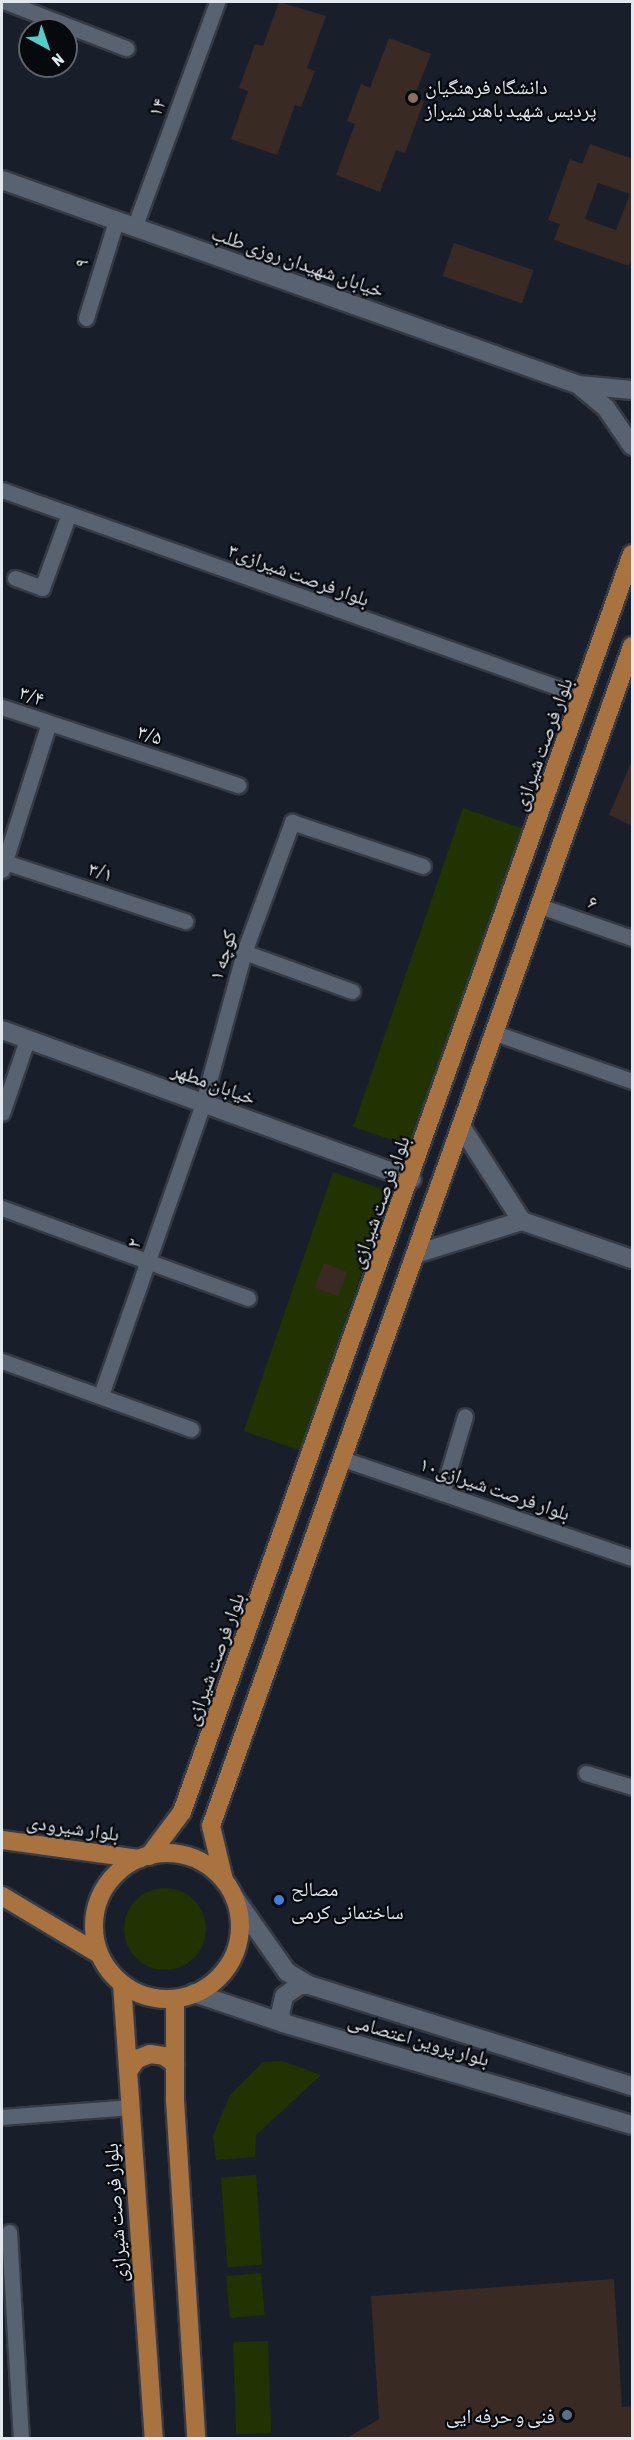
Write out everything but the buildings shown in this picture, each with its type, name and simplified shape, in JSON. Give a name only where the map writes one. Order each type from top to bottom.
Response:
[{"type":"main road","name":"بلوار فرصت شیرازی","points":[[144,1858],[182,1812],[411,1179],[633,554]]},
{"type":"main road","points":[[2,1896],[99,1954],[122,1984],[147,1997],[176,1999],[194,1993],[216,1980],[230,1962],[238,1941],[240,1918],[234,1897],[224,1880],[211,1826],[419,1253],[633,646]]},
{"type":"main road","name":"بلوار شیرودی","points":[[2,1840],[144,1858]]},
{"type":"main road","points":[[99,1954],[94,1926],[99,1898],[122,1868],[144,1858],[176,1854],[194,1858],[224,1880]]},
{"type":"main road","name":"بلوار فرصت شیرازی","points":[[122,1984],[154,2439]]},
{"type":"main road","points":[[176,1999],[175,2064],[196,2439]]},
{"type":"main road","points":[[129,2070],[137,2059],[150,2054],[164,2056],[175,2064]]},
{"type":"street","points":[[6,2],[126,48]]},
{"type":"street","name":"۱۴","points":[[134,228],[217,2]]},
{"type":"street","name":"خیابان شهیدان روزی طلب","points":[[2,180],[579,385],[633,390]]},
{"type":"street","name":"۹","points":[[86,318],[116,221]]},
{"type":"street","name":"خیابان شهیدان روزی طلب","points":[[579,385],[612,415],[633,446]]},
{"type":"street","name":"۳بلوار فرصت شیرازی","points":[[2,490],[582,696]]},
{"type":"street","points":[[15,578],[42,588],[69,514]]},
{"type":"street","name":"۳/۴","points":[[2,706],[49,723]]},
{"type":"street","points":[[2,864],[49,723]]},
{"type":"street","name":"۳/۵","points":[[49,723],[238,785]]},
{"type":"street","name":"کوچه ۱","points":[[203,1103],[244,952],[292,822],[423,867]]},
{"type":"street","name":"۳/۱","points":[[2,864],[185,921]]},
{"type":"street","name":"۶","points":[[540,906],[633,938]]},
{"type":"street","points":[[244,952],[352,991]]},
{"type":"street","name":"خیابان مطهر","points":[[2,1030],[411,1179]]},
{"type":"street","points":[[495,1033],[633,1081]]},
{"type":"street","points":[[2,1113],[27,1040]]},
{"type":"street","name":"۲","points":[[101,1395],[203,1103]]},
{"type":"street","points":[[462,1128],[522,1221]]},
{"type":"street","points":[[2,1208],[248,1298]]},
{"type":"street","points":[[419,1253],[522,1221],[633,1259]]},
{"type":"street","points":[[2,1361],[191,1429]]},
{"type":"street","points":[[442,1493],[465,1416]]},
{"type":"street","name":"بلوار فرصت شیرازی۱۰","points":[[343,1459],[633,1558]]},
{"type":"street","points":[[586,1773],[633,1787]]},
{"type":"street","name":"بلوار پروین اعتصامی","points":[[234,1897],[287,1972],[309,1985],[633,2086]]},
{"type":"street","points":[[283,2023],[280,2014],[284,1996],[291,1989],[309,1985]]},
{"type":"street","name":"بلوار پروین اعتصامی","points":[[194,1993],[283,2023],[633,2125]]},
{"type":"street","points":[[2,2117],[130,2107]]},
{"type":"street","points":[[9,2232],[9,2359],[21,2439]]},
{"type":"green space","points":[[463,808],[527,830],[418,1149],[353,1127]]},
{"type":"green space","points":[[333,1172],[390,1192],[301,1451],[244,1431]]},
{"type":"green space","points":[[165,1888],[181,1891],[194,1900],[203,1913],[206,1929],[203,1945],[194,1958],[181,1967],[165,1970],[149,1967],[136,1958],[127,1945],[124,1929],[127,1913],[136,1900],[149,1891]]},
{"type":"green space","points":[[282,2061],[321,2075],[256,2135],[255,2157],[216,2160],[213,2136],[230,2095],[263,2062]]},
{"type":"green space","points":[[256,2175],[262,2265],[227,2267],[221,2177]]},
{"type":"green space","points":[[261,2273],[265,2315],[230,2318],[226,2276]]},
{"type":"green space","points":[[268,2341],[271,2433],[236,2434],[233,2342]]},
{"type":"place","name":"دانشگاه فرهنگیان پردیس شهید باهنر شیراز","points":[[413,98]]},
{"type":"place","name":"مصالح ساختمانی کرمی","points":[[279,1900]]},
{"type":"place","name":"فنی و حرفه ایی","points":[[567,2415]]}]
